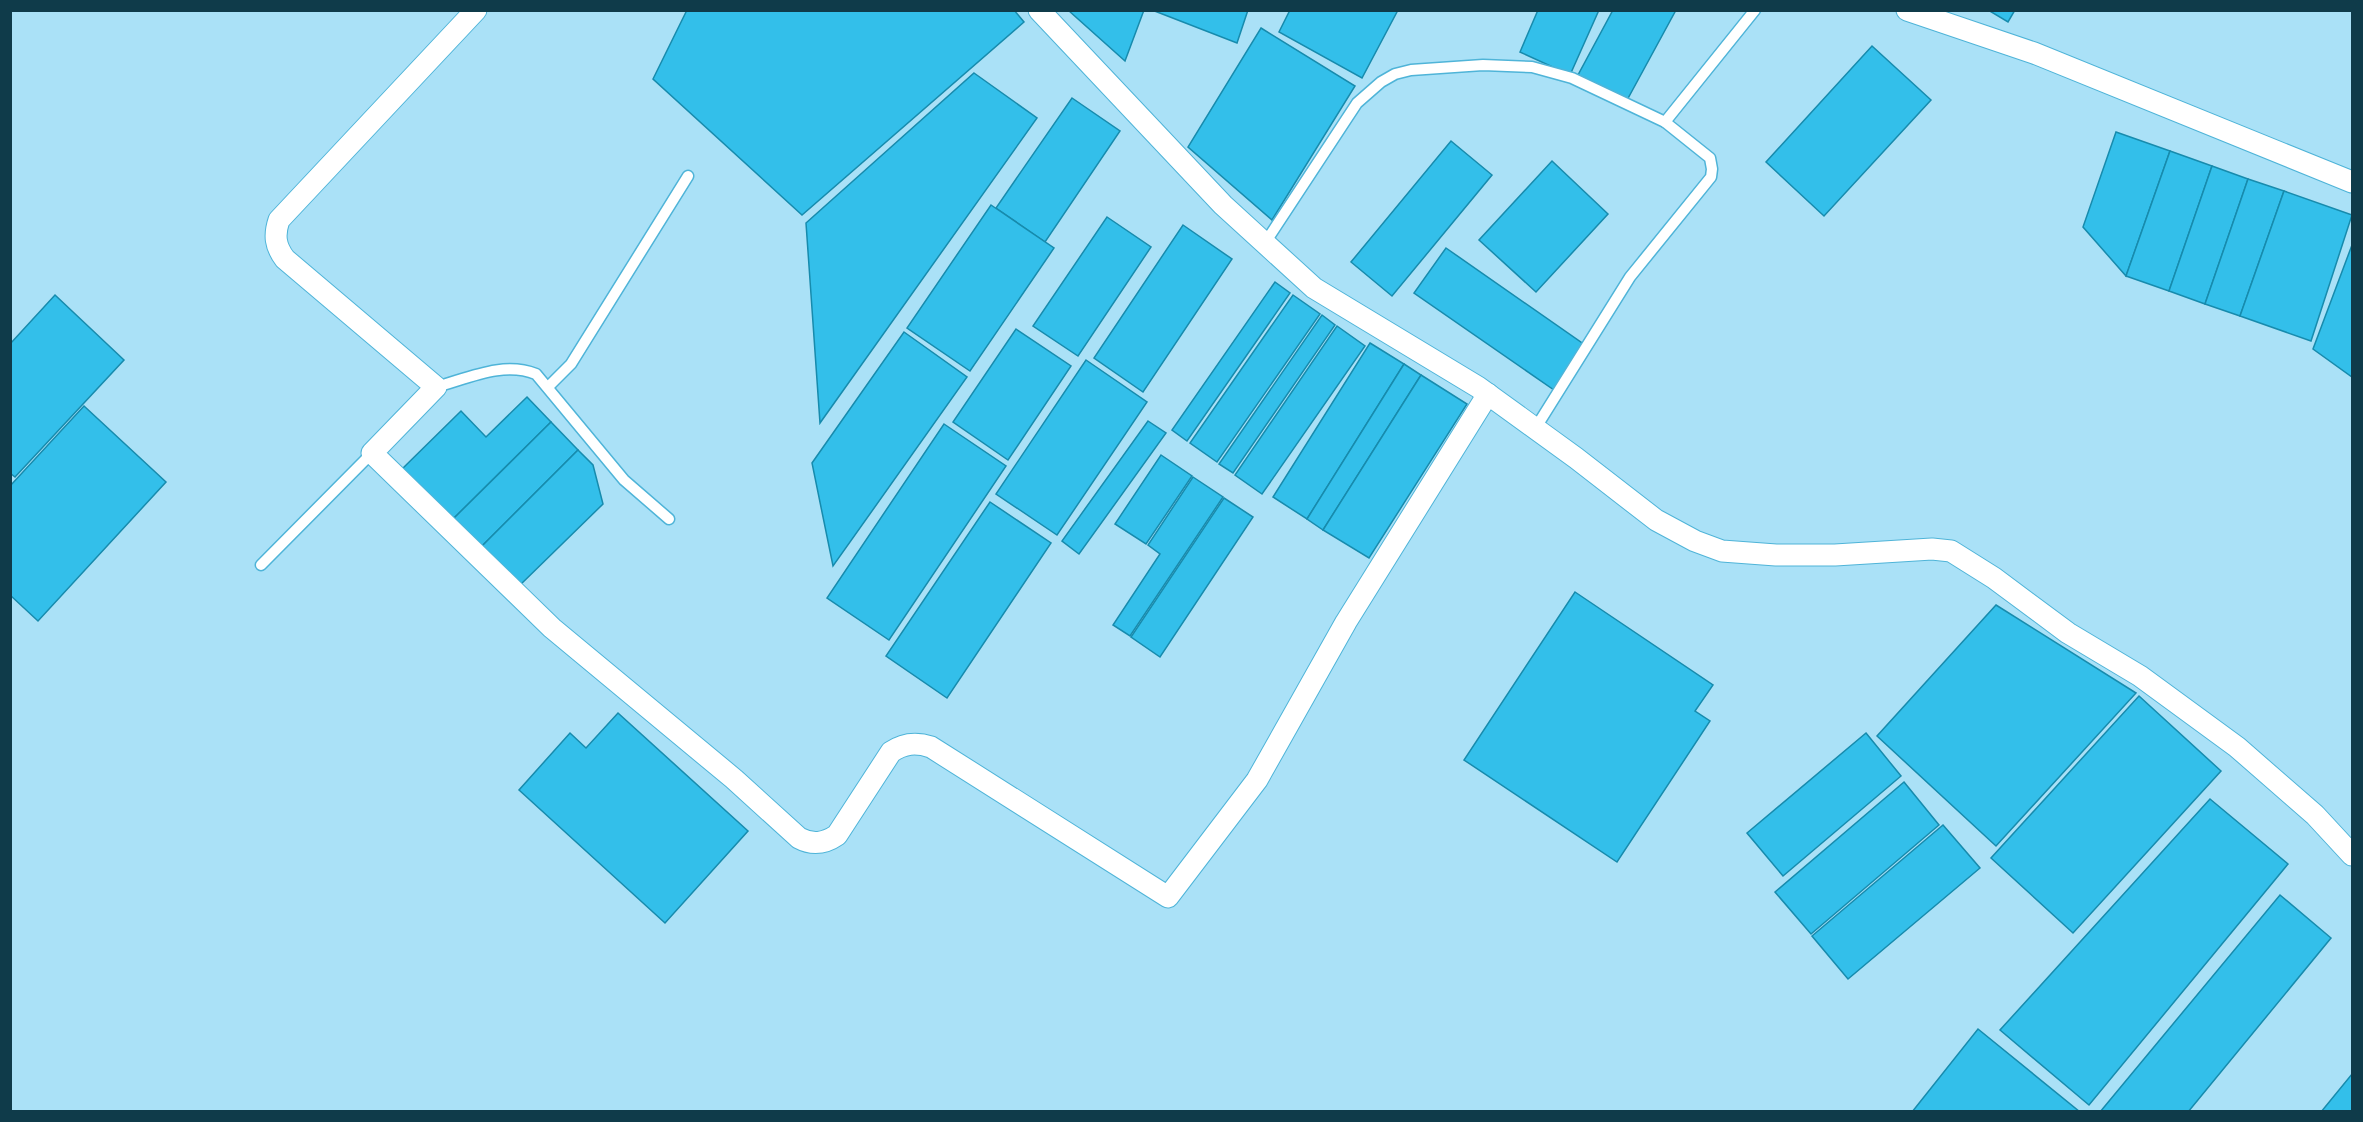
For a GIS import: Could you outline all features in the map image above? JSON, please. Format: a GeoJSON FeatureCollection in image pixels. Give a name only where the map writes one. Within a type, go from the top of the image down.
{"type":"FeatureCollection","features":[{"type":"Feature","properties":{"kind":"street"},"geometry":{"type":"LineString","coordinates":[[476,10],[279,220],[276,235],[279,252],[436,387],[372,453],[552,628],[734,779],[799,838],[815,843],[837,835],[891,752],[905,744],[923,744],[1168,897],[1257,780],[1346,622],[1488,394]]}},
{"type":"Feature","properties":{"kind":"street"},"geometry":{"type":"LineString","coordinates":[[1039,10],[1223,205],[1314,288],[1364,316],[1488,394],[1656,520],[1695,541],[1722,551],[1776,555],[1835,555],[1932,549],[1951,551],[1994,578],[2068,633],[2140,675],[2237,747],[2315,815],[2352,855]]}},
{"type":"Feature","properties":{"kind":"street"},"geometry":{"type":"LineString","coordinates":[[1907,10],[2034,53],[2352,182]]}},
{"type":"Feature","properties":{"kind":"lane"},"geometry":{"type":"LineString","coordinates":[[1665,122],[1755,10]]}},
{"type":"Feature","properties":{"kind":"lane"},"geometry":{"type":"LineString","coordinates":[[1265,243],[1357,103],[1381,82],[1395,74],[1411,70],[1483,65],[1532,67],[1572,78],[1665,122],[1710,158],[1711,177],[1630,277],[1535,429]]}},
{"type":"Feature","properties":{"kind":"lane"},"geometry":{"type":"LineString","coordinates":[[548,387],[571,364],[688,176]]}},
{"type":"Feature","properties":{"kind":"lane"},"geometry":{"type":"LineString","coordinates":[[436,387],[504,368],[526,370],[536,374],[624,480],[669,519]]}},
{"type":"Feature","properties":{"kind":"lane"},"geometry":{"type":"LineString","coordinates":[[261,565],[372,453]]}},
{"type":"Feature","properties":{"kind":"building"},"geometry":{"type":"Polygon","coordinates":[[[687,10],[1014,10],[1024,22],[802,215],[653,79],[687,10]]]}},
{"type":"Feature","properties":{"kind":"building"},"geometry":{"type":"Polygon","coordinates":[[[1068,10],[1144,10],[1125,61],[1068,10]]]}},
{"type":"Feature","properties":{"kind":"building"},"geometry":{"type":"Polygon","coordinates":[[[1152,10],[1248,10],[1237,43],[1152,10]]]}},
{"type":"Feature","properties":{"kind":"building"},"geometry":{"type":"Polygon","coordinates":[[[1290,10],[1398,10],[1362,78],[1279,32],[1290,10]]]}},
{"type":"Feature","properties":{"kind":"building"},"geometry":{"type":"Polygon","coordinates":[[[1538,10],[1599,10],[1570,75],[1520,52],[1538,10]]]}},
{"type":"Feature","properties":{"kind":"building"},"geometry":{"type":"Polygon","coordinates":[[[1613,10],[1676,10],[1626,102],[1578,75],[1613,10]]]}},
{"type":"Feature","properties":{"kind":"building"},"geometry":{"type":"Polygon","coordinates":[[[1988,10],[2015,10],[2008,22],[1988,10]]]}},
{"type":"Feature","properties":{"kind":"building"},"geometry":{"type":"Polygon","coordinates":[[[1261,28],[1355,86],[1272,220],[1188,147],[1261,28]]]}},
{"type":"Feature","properties":{"kind":"building"},"geometry":{"type":"Polygon","coordinates":[[[1872,46],[1931,100],[1824,216],[1766,162],[1872,46]]]}},
{"type":"Feature","properties":{"kind":"building"},"geometry":{"type":"Polygon","coordinates":[[[974,73],[1037,118],[820,423],[806,223],[974,73]]]}},
{"type":"Feature","properties":{"kind":"building"},"geometry":{"type":"Polygon","coordinates":[[[1072,98],[1120,131],[1045,242],[996,208],[1072,98]]]}},
{"type":"Feature","properties":{"kind":"building"},"geometry":{"type":"Polygon","coordinates":[[[2116,132],[2170,151],[2126,276],[2083,227],[2116,132]]]}},
{"type":"Feature","properties":{"kind":"building"},"geometry":{"type":"Polygon","coordinates":[[[1451,141],[1492,175],[1392,296],[1351,262],[1451,141]]]}},
{"type":"Feature","properties":{"kind":"building"},"geometry":{"type":"Polygon","coordinates":[[[2170,151],[2212,166],[2169,291],[2126,276],[2170,151]]]}},
{"type":"Feature","properties":{"kind":"building"},"geometry":{"type":"Polygon","coordinates":[[[1552,161],[1608,214],[1536,292],[1479,240],[1552,161]]]}},
{"type":"Feature","properties":{"kind":"building"},"geometry":{"type":"Polygon","coordinates":[[[2212,166],[2248,179],[2205,304],[2169,291],[2212,166]]]}},
{"type":"Feature","properties":{"kind":"building"},"geometry":{"type":"Polygon","coordinates":[[[2248,179],[2284,191],[2240,316],[2205,304],[2248,179]]]}},
{"type":"Feature","properties":{"kind":"building"},"geometry":{"type":"Polygon","coordinates":[[[2284,191],[2352,215],[2311,341],[2240,316],[2284,191]]]}},
{"type":"Feature","properties":{"kind":"building"},"geometry":{"type":"Polygon","coordinates":[[[991,205],[1054,248],[970,371],[907,328],[991,205]]]}},
{"type":"Feature","properties":{"kind":"building"},"geometry":{"type":"Polygon","coordinates":[[[1107,217],[1151,247],[1078,356],[1033,326],[1107,217]]]}},
{"type":"Feature","properties":{"kind":"building"},"geometry":{"type":"Polygon","coordinates":[[[1183,225],[1232,259],[1143,392],[1094,358],[1183,225]]]}},
{"type":"Feature","properties":{"kind":"building"},"geometry":{"type":"Polygon","coordinates":[[[2352,245],[2352,377],[2313,349],[2352,245]]]}},
{"type":"Feature","properties":{"kind":"building"},"geometry":{"type":"Polygon","coordinates":[[[1446,248],[1585,345],[1554,390],[1414,293],[1446,248]]]}},
{"type":"Feature","properties":{"kind":"building"},"geometry":{"type":"Polygon","coordinates":[[[1275,282],[1290,293],[1187,441],[1172,430],[1275,282]]]}},
{"type":"Feature","properties":{"kind":"building"},"geometry":{"type":"Polygon","coordinates":[[[55,295],[124,360],[15,477],[10,473],[10,344],[55,295]]]}},
{"type":"Feature","properties":{"kind":"building"},"geometry":{"type":"Polygon","coordinates":[[[1293,295],[1320,314],[1217,462],[1190,443],[1293,295]]]}},
{"type":"Feature","properties":{"kind":"building"},"geometry":{"type":"Polygon","coordinates":[[[1322,315],[1335,325],[1233,473],[1219,464],[1322,315]]]}},
{"type":"Feature","properties":{"kind":"building"},"geometry":{"type":"Polygon","coordinates":[[[1337,326],[1365,346],[1262,494],[1235,475],[1337,326]]]}},
{"type":"Feature","properties":{"kind":"building"},"geometry":{"type":"Polygon","coordinates":[[[1016,329],[1071,366],[1008,460],[953,422],[1016,329]]]}},
{"type":"Feature","properties":{"kind":"building"},"geometry":{"type":"Polygon","coordinates":[[[904,332],[967,377],[833,566],[812,463],[904,332]]]}},
{"type":"Feature","properties":{"kind":"building"},"geometry":{"type":"Polygon","coordinates":[[[1370,343],[1404,364],[1307,519],[1273,497],[1370,343]]]}},
{"type":"Feature","properties":{"kind":"building"},"geometry":{"type":"Polygon","coordinates":[[[1086,360],[1147,402],[1057,535],[996,494],[1086,360]]]}},
{"type":"Feature","properties":{"kind":"building"},"geometry":{"type":"Polygon","coordinates":[[[1404,364],[1421,375],[1323,530],[1307,519],[1404,364]]]}},
{"type":"Feature","properties":{"kind":"building"},"geometry":{"type":"Polygon","coordinates":[[[1421,375],[1467,404],[1369,558],[1323,530],[1421,375]]]}},
{"type":"Feature","properties":{"kind":"building"},"geometry":{"type":"Polygon","coordinates":[[[527,397],[551,422],[450,522],[400,471],[461,411],[486,437],[527,397]]]}},
{"type":"Feature","properties":{"kind":"building"},"geometry":{"type":"Polygon","coordinates":[[[84,406],[166,482],[38,621],[10,595],[10,486],[84,406]]]}},
{"type":"Feature","properties":{"kind":"building"},"geometry":{"type":"Polygon","coordinates":[[[1148,421],[1166,433],[1079,554],[1062,541],[1148,421]]]}},
{"type":"Feature","properties":{"kind":"building"},"geometry":{"type":"Polygon","coordinates":[[[551,422],[578,450],[478,550],[450,522],[551,422]]]}},
{"type":"Feature","properties":{"kind":"building"},"geometry":{"type":"Polygon","coordinates":[[[944,424],[1006,466],[889,640],[827,598],[944,424]]]}},
{"type":"Feature","properties":{"kind":"building"},"geometry":{"type":"Polygon","coordinates":[[[578,450],[593,465],[603,504],[516,589],[478,550],[578,450]]]}},
{"type":"Feature","properties":{"kind":"building"},"geometry":{"type":"Polygon","coordinates":[[[1161,455],[1192,476],[1146,544],[1115,524],[1161,455]]]}},
{"type":"Feature","properties":{"kind":"building"},"geometry":{"type":"Polygon","coordinates":[[[1193,477],[1223,497],[1130,636],[1113,625],[1160,554],[1148,545],[1193,477]]]}},
{"type":"Feature","properties":{"kind":"building"},"geometry":{"type":"Polygon","coordinates":[[[1224,498],[1253,517],[1160,657],[1131,637],[1224,498]]]}},
{"type":"Feature","properties":{"kind":"building"},"geometry":{"type":"Polygon","coordinates":[[[990,502],[1051,543],[947,698],[886,656],[990,502]]]}},
{"type":"Feature","properties":{"kind":"building"},"geometry":{"type":"Polygon","coordinates":[[[1575,592],[1713,685],[1695,711],[1710,721],[1617,862],[1464,760],[1575,592]]]}},
{"type":"Feature","properties":{"kind":"building"},"geometry":{"type":"Polygon","coordinates":[[[1996,605],[2136,693],[1996,846],[1877,736],[1996,605]]]}},
{"type":"Feature","properties":{"kind":"building"},"geometry":{"type":"Polygon","coordinates":[[[2139,696],[2221,771],[2073,933],[1991,858],[2139,696]]]}},
{"type":"Feature","properties":{"kind":"building"},"geometry":{"type":"Polygon","coordinates":[[[618,713],[748,831],[665,923],[519,790],[570,733],[586,748],[618,713]]]}},
{"type":"Feature","properties":{"kind":"building"},"geometry":{"type":"Polygon","coordinates":[[[1866,733],[1901,776],[1783,876],[1747,833],[1866,733]]]}},
{"type":"Feature","properties":{"kind":"building"},"geometry":{"type":"Polygon","coordinates":[[[1904,782],[1939,825],[1811,934],[1775,892],[1904,782]]]}},
{"type":"Feature","properties":{"kind":"building"},"geometry":{"type":"Polygon","coordinates":[[[2210,799],[2288,864],[2089,1105],[2000,1030],[2210,799]]]}},
{"type":"Feature","properties":{"kind":"building"},"geometry":{"type":"Polygon","coordinates":[[[1943,825],[1980,868],[1848,979],[1812,936],[1943,825]]]}},
{"type":"Feature","properties":{"kind":"building"},"geometry":{"type":"Polygon","coordinates":[[[2280,895],[2331,938],[2188,1112],[2100,1112],[2280,895]]]}},
{"type":"Feature","properties":{"kind":"building"},"geometry":{"type":"Polygon","coordinates":[[[1978,1029],[2080,1112],[1912,1112],[1978,1029]]]}},
{"type":"Feature","properties":{"kind":"building"},"geometry":{"type":"Polygon","coordinates":[[[2352,1074],[2352,1112],[2321,1112],[2352,1074]]]}}]}
